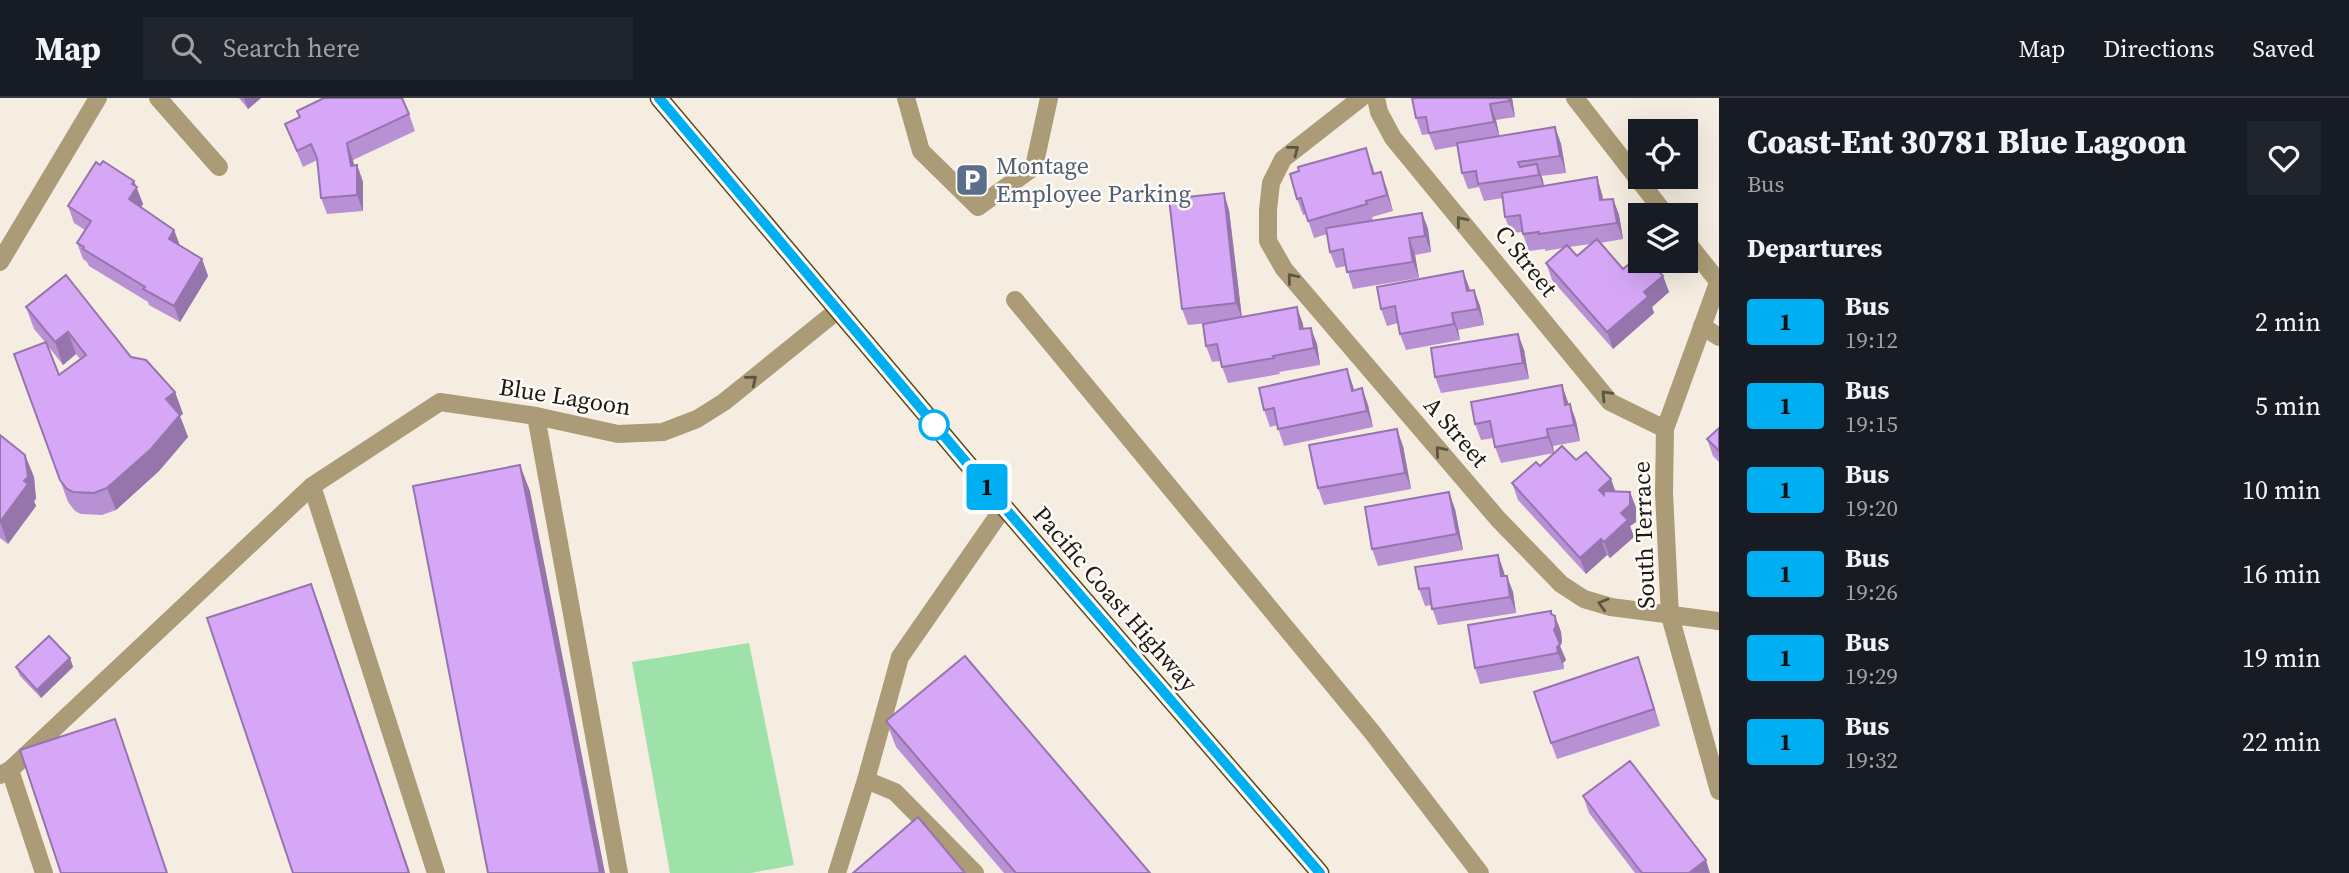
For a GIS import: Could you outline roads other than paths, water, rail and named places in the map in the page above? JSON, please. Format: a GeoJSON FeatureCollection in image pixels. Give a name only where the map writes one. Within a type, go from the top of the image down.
{"type":"FeatureCollection","features":[{"type":"Feature","properties":{"kind":"highway","name":"Pacific Coast Highway"},"geometry":{"type":"LineString","coordinates":[[659,98],[1004,507],[1320,873]]}},
{"type":"Feature","properties":{"kind":"street"},"geometry":{"type":"LineString","coordinates":[[0,262],[98,98]]}},
{"type":"Feature","properties":{"kind":"street"},"geometry":{"type":"LineString","coordinates":[[158,98],[219,167]]}},
{"type":"Feature","properties":{"kind":"street"},"geometry":{"type":"LineString","coordinates":[[906,98],[921,151],[978,208],[1034,166],[1049,98]]}},
{"type":"Feature","properties":{"kind":"street","name":"A Street"},"geometry":{"type":"LineString","coordinates":[[1361,98],[1283,159],[1271,183],[1268,241],[1284,269],[1498,519],[1560,584],[1584,599],[1611,607],[1719,621]]}},
{"type":"Feature","properties":{"kind":"street","name":"C Street"},"geometry":{"type":"LineString","coordinates":[[1376,98],[1393,138],[1610,402],[1665,429]]}},
{"type":"Feature","properties":{"kind":"street"},"geometry":{"type":"LineString","coordinates":[[1575,98],[1657,203]]}},
{"type":"Feature","properties":{"kind":"street"},"geometry":{"type":"LineString","coordinates":[[1698,256],[1718,281]]}},
{"type":"Feature","properties":{"kind":"street","name":"South Terrace"},"geometry":{"type":"LineString","coordinates":[[1718,281],[1665,429],[1664,493],[1671,616],[1719,791]]}},
{"type":"Feature","properties":{"kind":"street"},"geometry":{"type":"LineString","coordinates":[[1015,300],[1372,732],[1480,873]]}},
{"type":"Feature","properties":{"kind":"street","name":"Blue Lagoon"},"geometry":{"type":"LineString","coordinates":[[5,772],[312,486],[440,402],[536,416],[618,434],[663,432],[697,419],[724,402],[838,310]]}},
{"type":"Feature","properties":{"kind":"street"},"geometry":{"type":"LineString","coordinates":[[1702,326],[1719,337]]}},
{"type":"Feature","properties":{"kind":"street"},"geometry":{"type":"LineString","coordinates":[[536,416],[619,873]]}},
{"type":"Feature","properties":{"kind":"street"},"geometry":{"type":"LineString","coordinates":[[312,486],[436,873]]}},
{"type":"Feature","properties":{"kind":"street"},"geometry":{"type":"LineString","coordinates":[[837,873],[900,657],[1004,507]]}},
{"type":"Feature","properties":{"kind":"street"},"geometry":{"type":"LineString","coordinates":[[5,772],[44,873]]}},
{"type":"Feature","properties":{"kind":"street"},"geometry":{"type":"LineString","coordinates":[[866,780],[895,792],[975,873]]}},
{"type":"Feature","properties":{"kind":"place","name":"Montage Employee Parking"},"geometry":{"type":"Point","coordinates":[972,180]}}]}
